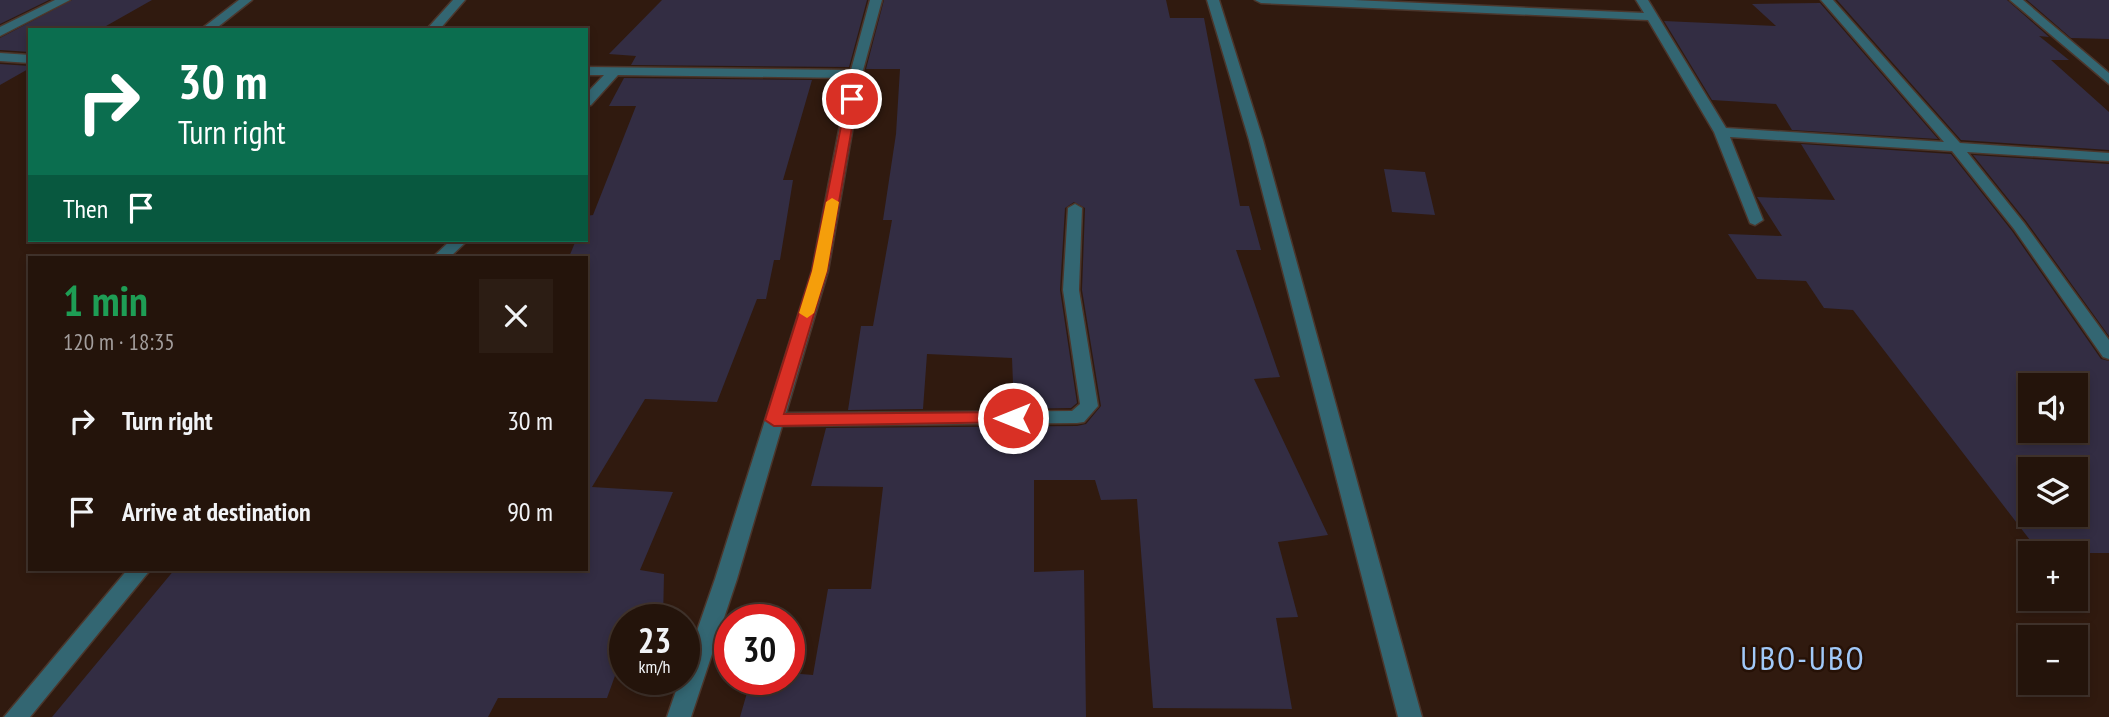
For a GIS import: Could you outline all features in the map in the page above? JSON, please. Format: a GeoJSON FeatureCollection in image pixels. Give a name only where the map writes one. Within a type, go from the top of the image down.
{"type":"FeatureCollection","features":[{"type":"Feature","properties":{"kind":"street"},"geometry":{"type":"LineString","coordinates":[[0,32],[64,0]]}},
{"type":"Feature","properties":{"kind":"street"},"geometry":{"type":"LineString","coordinates":[[209,28],[246,0]]}},
{"type":"Feature","properties":{"kind":"street"},"geometry":{"type":"LineString","coordinates":[[434,28],[459,0]]}},
{"type":"Feature","properties":{"kind":"street"},"geometry":{"type":"LineString","coordinates":[[679,717],[726,579],[820,271],[856,74],[876,0]]}},
{"type":"Feature","properties":{"kind":"street"},"geometry":{"type":"LineString","coordinates":[[1213,0],[1256,140],[1410,717]]}},
{"type":"Feature","properties":{"kind":"street"},"geometry":{"type":"LineString","coordinates":[[1261,0],[1527,5],[1653,17]]}},
{"type":"Feature","properties":{"kind":"street"},"geometry":{"type":"LineString","coordinates":[[1642,0],[1721,132],[1755,220]]}},
{"type":"Feature","properties":{"kind":"street"},"geometry":{"type":"LineString","coordinates":[[1827,0],[1956,147],[2019,226],[2109,353]]}},
{"type":"Feature","properties":{"kind":"street"},"geometry":{"type":"LineString","coordinates":[[2016,0],[2109,80]]}},
{"type":"Feature","properties":{"kind":"street"},"geometry":{"type":"LineString","coordinates":[[0,58],[28,59]]}},
{"type":"Feature","properties":{"kind":"street"},"geometry":{"type":"LineString","coordinates":[[588,71],[856,74]]}},
{"type":"Feature","properties":{"kind":"street"},"geometry":{"type":"LineString","coordinates":[[588,100],[615,71]]}},
{"type":"Feature","properties":{"kind":"street"},"geometry":{"type":"LineString","coordinates":[[1721,132],[2109,157]]}},
{"type":"Feature","properties":{"kind":"street"},"geometry":{"type":"LineString","coordinates":[[774,420],[1077,417],[1089,406],[1070,290],[1075,208]]}},
{"type":"Feature","properties":{"kind":"street"},"geometry":{"type":"LineString","coordinates":[[442,256],[458,242]]}},
{"type":"Feature","properties":{"kind":"street"},"geometry":{"type":"LineString","coordinates":[[16,717],[138,571]]}},
{"type":"Feature","properties":{"kind":"building"},"geometry":{"type":"Polygon","coordinates":[[[0,0],[49,0],[0,24],[0,0]]]}},
{"type":"Feature","properties":{"kind":"building"},"geometry":{"type":"Polygon","coordinates":[[[72,0],[152,0],[103,28],[28,28],[28,52],[0,50],[0,38],[72,0]]]}},
{"type":"Feature","properties":{"kind":"building"},"geometry":{"type":"Polygon","coordinates":[[[662,0],[867,0],[849,67],[631,65],[636,56],[609,54],[662,0]]]}},
{"type":"Feature","properties":{"kind":"building"},"geometry":{"type":"Polygon","coordinates":[[[884,0],[1166,0],[1170,18],[1204,18],[1240,206],[1249,206],[1261,250],[1236,250],[1280,377],[1254,379],[1328,535],[1278,542],[1298,617],[1276,618],[1292,709],[1153,708],[1137,499],[1101,500],[1095,480],[1034,480],[1034,572],[1084,570],[1086,717],[740,717],[746,695],[805,695],[805,674],[813,675],[828,589],[871,589],[883,487],[811,486],[826,428],[1077,426],[1086,424],[1101,406],[1082,290],[1085,208],[1074,202],[1065,208],[1060,290],[1077,403],[1071,408],[1014,409],[1012,358],[927,354],[923,409],[848,410],[861,326],[873,326],[892,220],[883,220],[896,134],[900,69],[866,69],[884,0]]]}},
{"type":"Feature","properties":{"kind":"building"},"geometry":{"type":"Polygon","coordinates":[[[1837,0],[2007,0],[2049,37],[2039,36],[2069,60],[2051,60],[2109,112],[2109,150],[1961,140],[1837,0]]]}},
{"type":"Feature","properties":{"kind":"building"},"geometry":{"type":"Polygon","coordinates":[[[2027,0],[2109,0],[2109,39],[2071,38],[2027,0]]]}},
{"type":"Feature","properties":{"kind":"building"},"geometry":{"type":"Polygon","coordinates":[[[1820,3],[1938,139],[1792,130],[1776,104],[1712,100],[1664,21],[1776,26],[1752,4],[1820,3]]]}},
{"type":"Feature","properties":{"kind":"building"},"geometry":{"type":"Polygon","coordinates":[[[0,64],[28,66],[28,69],[0,85],[0,64]]]}},
{"type":"Feature","properties":{"kind":"building"},"geometry":{"type":"Polygon","coordinates":[[[624,78],[812,80],[783,180],[793,180],[780,260],[774,260],[766,299],[757,299],[717,402],[645,399],[592,487],[673,492],[640,570],[664,574],[663,604],[609,604],[607,698],[498,698],[488,717],[52,717],[173,571],[588,571],[588,256],[569,256],[575,242],[588,242],[588,216],[593,215],[636,106],[609,106],[624,78]]]}},
{"type":"Feature","properties":{"kind":"building"},"geometry":{"type":"Polygon","coordinates":[[[1801,144],[1951,154],[2012,231],[2101,359],[2109,361],[2109,553],[2088,553],[2088,541],[2031,541],[2020,527],[2088,527],[2088,457],[2018,457],[2018,524],[1853,310],[1824,308],[1806,281],[1757,279],[1728,234],[1782,236],[1757,197],[1835,200],[1801,144]]]}},
{"type":"Feature","properties":{"kind":"building"},"geometry":{"type":"Polygon","coordinates":[[[1973,155],[2109,164],[2109,336],[2026,221],[1973,155]]]}},
{"type":"Feature","properties":{"kind":"building"},"geometry":{"type":"Polygon","coordinates":[[[1384,169],[1425,172],[1435,215],[1392,212],[1384,169]]]}},
{"type":"Feature","properties":{"kind":"slow traffic"},"geometry":{"type":"LineString","coordinates":[[807,313],[820,271],[832,202]]}},
{"type":"Feature","properties":{"kind":"district","name":"UBO-UBO"},"geometry":{"type":"Point","coordinates":[1803,657]}},
{"type":"Feature","properties":{"kind":"route"},"geometry":{"type":"LineString","coordinates":[[852,99],[820,271],[774,420],[1013,418]]}}]}
